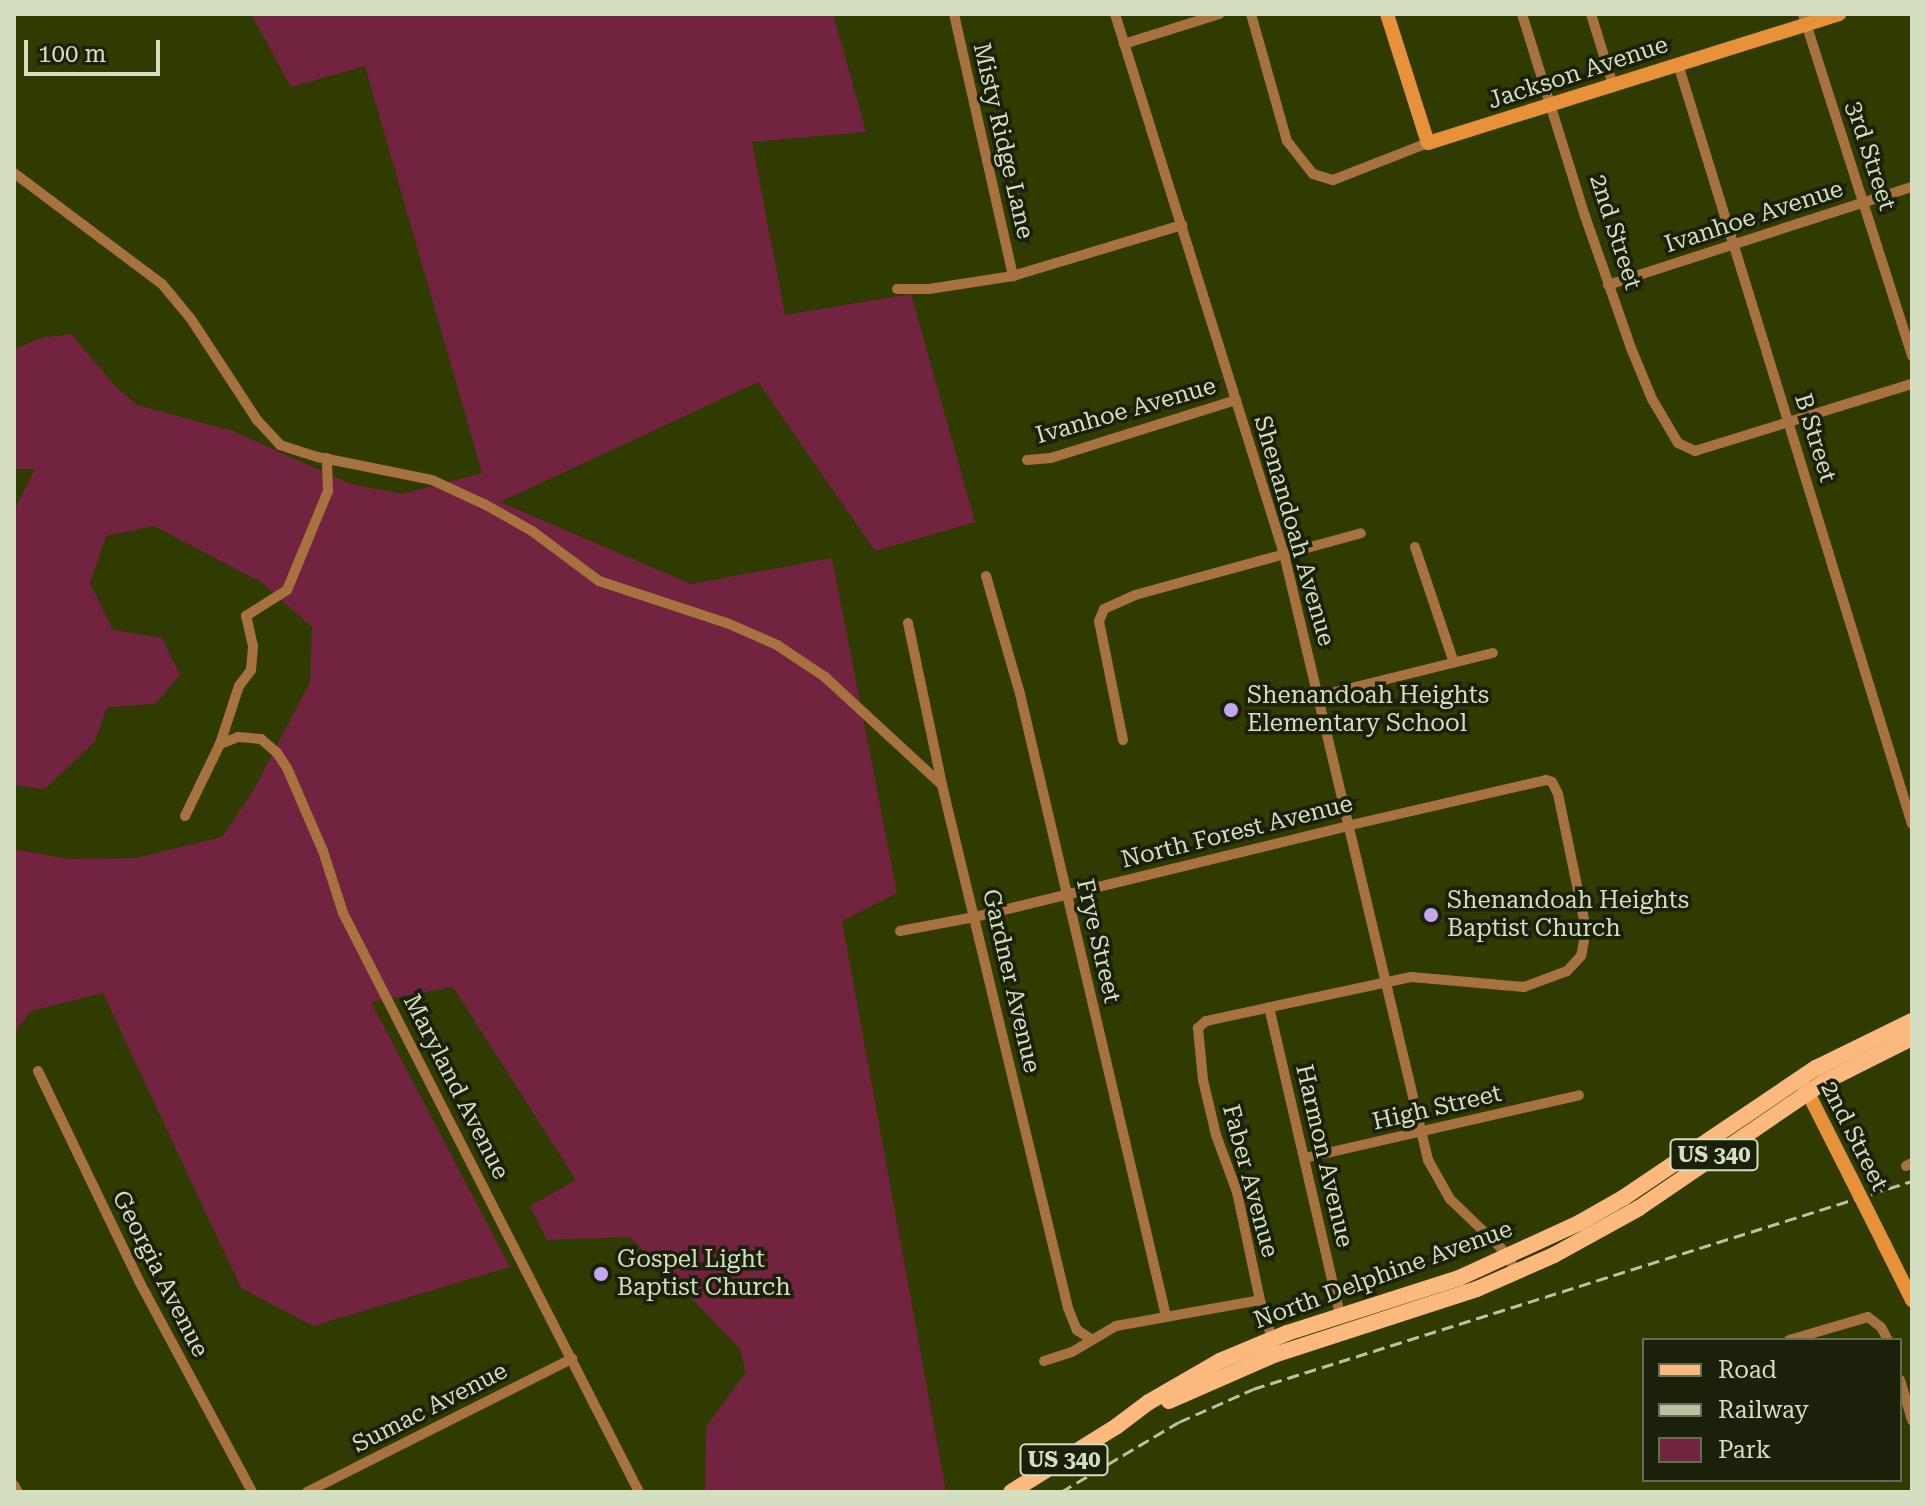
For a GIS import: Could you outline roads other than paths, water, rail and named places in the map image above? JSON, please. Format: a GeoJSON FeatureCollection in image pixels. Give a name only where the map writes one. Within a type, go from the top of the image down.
{"type":"FeatureCollection","features":[{"type":"Feature","properties":{"kind":"main road","name":"North Delphine Avenue"},"geometry":{"type":"LineString","coordinates":[[1011,1492],[1189,1378],[1274,1347],[1431,1305],[1512,1265],[1912,1021]]}},
{"type":"Feature","properties":{"kind":"main road","name":"North Delphine Avenue"},"geometry":{"type":"LineString","coordinates":[[1804,1085],[1912,1038]]}},
{"type":"Feature","properties":{"kind":"main road","name":"North Delphine Avenue"},"geometry":{"type":"LineString","coordinates":[[1274,1347],[1340,1315],[1512,1265]]}},
{"type":"Feature","properties":{"kind":"street","name":"Misty Ridge Lane"},"geometry":{"type":"LineString","coordinates":[[954,14],[1013,276]]}},
{"type":"Feature","properties":{"kind":"street","name":"Shenandoah Avenue"},"geometry":{"type":"LineString","coordinates":[[1115,14],[1284,554],[1351,825],[1428,1160],[1441,1187],[1512,1265]]}},
{"type":"Feature","properties":{"kind":"street"},"geometry":{"type":"LineString","coordinates":[[1124,44],[1219,14]]}},
{"type":"Feature","properties":{"kind":"street","name":"Jackson Avenue"},"geometry":{"type":"LineString","coordinates":[[1251,14],[1287,141],[1313,174],[1333,180],[1428,143],[1678,64],[1805,19],[1839,14]]}},
{"type":"Feature","properties":{"kind":"street"},"geometry":{"type":"LineString","coordinates":[[1387,14],[1428,143]]}},
{"type":"Feature","properties":{"kind":"street","name":"2nd Street"},"geometry":{"type":"LineString","coordinates":[[1522,14],[1608,285],[1652,399],[1675,438],[1691,451],[1789,422]]}},
{"type":"Feature","properties":{"kind":"street"},"geometry":{"type":"LineString","coordinates":[[1591,14],[1613,85]]}},
{"type":"Feature","properties":{"kind":"street","name":"3rd Street"},"geometry":{"type":"LineString","coordinates":[[1805,19],[1912,356]]}},
{"type":"Feature","properties":{"kind":"street","name":"B Street"},"geometry":{"type":"LineString","coordinates":[[1678,64],[1912,824]]}},
{"type":"Feature","properties":{"kind":"street"},"geometry":{"type":"LineString","coordinates":[[14,173],[162,284],[191,319],[257,420],[280,445],[432,480],[532,531],[599,581],[760,636],[804,662],[859,706],[942,785]]}},
{"type":"Feature","properties":{"kind":"street","name":"Ivanhoe Avenue"},"geometry":{"type":"LineString","coordinates":[[1608,285],[1912,187]]}},
{"type":"Feature","properties":{"kind":"street"},"geometry":{"type":"LineString","coordinates":[[897,289],[929,289],[1013,276],[1182,225]]}},
{"type":"Feature","properties":{"kind":"street"},"geometry":{"type":"LineString","coordinates":[[1789,422],[1912,384]]}},
{"type":"Feature","properties":{"kind":"street","name":"Ivanhoe Avenue"},"geometry":{"type":"LineString","coordinates":[[1027,460],[1051,458],[1236,400]]}},
{"type":"Feature","properties":{"kind":"street"},"geometry":{"type":"LineString","coordinates":[[185,816],[220,744],[239,686],[251,670],[253,646],[246,616],[287,590],[328,491],[327,458]]}},
{"type":"Feature","properties":{"kind":"street"},"geometry":{"type":"LineString","coordinates":[[1123,740],[1099,621],[1104,609],[1135,595],[1361,533]]}},
{"type":"Feature","properties":{"kind":"street"},"geometry":{"type":"LineString","coordinates":[[1415,547],[1454,663]]}},
{"type":"Feature","properties":{"kind":"street","name":"Frye Street"},"geometry":{"type":"LineString","coordinates":[[986,576],[1020,694],[1166,1316]]}},
{"type":"Feature","properties":{"kind":"street","name":"Gardner Avenue"},"geometry":{"type":"LineString","coordinates":[[908,623],[942,785],[1068,1308],[1077,1330],[1091,1339]]}},
{"type":"Feature","properties":{"kind":"street"},"geometry":{"type":"LineString","coordinates":[[1319,696],[1493,653]]}},
{"type":"Feature","properties":{"kind":"street","name":"Maryland Avenue"},"geometry":{"type":"LineString","coordinates":[[220,744],[238,737],[261,739],[277,753],[287,768],[323,851],[343,913],[639,1492]]}},
{"type":"Feature","properties":{"kind":"street","name":"North Forest Avenue"},"geometry":{"type":"LineString","coordinates":[[900,931],[975,917],[1351,825],[1549,781],[1558,794],[1587,938],[1574,964],[1555,978],[1510,987],[1429,976],[1386,981]]}},
{"type":"Feature","properties":{"kind":"street"},"geometry":{"type":"LineString","coordinates":[[1269,1007],[1386,981]]}},
{"type":"Feature","properties":{"kind":"street","name":"Faber Avenue"},"geometry":{"type":"LineString","coordinates":[[1269,1007],[1206,1021],[1196,1033],[1216,1135],[1237,1192],[1260,1300],[1274,1347]]}},
{"type":"Feature","properties":{"kind":"street","name":"Harmon Avenue"},"geometry":{"type":"LineString","coordinates":[[1269,1007],[1340,1315]]}},
{"type":"Feature","properties":{"kind":"street","name":"Georgia Avenue"},"geometry":{"type":"LineString","coordinates":[[38,1071],[139,1281],[252,1492]]}},
{"type":"Feature","properties":{"kind":"street","name":"2nd Street"},"geometry":{"type":"LineString","coordinates":[[1804,1085],[1912,1300]]}},
{"type":"Feature","properties":{"kind":"street","name":"High Street"},"geometry":{"type":"LineString","coordinates":[[1305,1158],[1579,1095]]}},
{"type":"Feature","properties":{"kind":"street"},"geometry":{"type":"LineString","coordinates":[[1044,1361],[1072,1352],[1116,1326],[1260,1300]]}},
{"type":"Feature","properties":{"kind":"street"},"geometry":{"type":"LineString","coordinates":[[1796,1338],[1868,1317],[1881,1327],[1887,1338]]}},
{"type":"Feature","properties":{"kind":"street","name":"Sumac Avenue"},"geometry":{"type":"LineString","coordinates":[[307,1492],[572,1359]]}},
{"type":"Feature","properties":{"kind":"street"},"geometry":{"type":"LineString","coordinates":[[1902,1387],[1912,1420]]}},
{"type":"Feature","properties":{"kind":"street"},"geometry":{"type":"LineString","coordinates":[[14,1485],[18,1492]]}},
{"type":"Feature","properties":{"kind":"railway"},"geometry":{"type":"LineString","coordinates":[[1061,1492],[1179,1422],[1253,1389],[1912,1181]]}},
{"type":"Feature","properties":{"kind":"place","name":"Shenandoah Heights Elementary School"},"geometry":{"type":"Point","coordinates":[1231,710]}},
{"type":"Feature","properties":{"kind":"place","name":"Shenandoah Heights Baptist Church"},"geometry":{"type":"Point","coordinates":[1431,915]}},
{"type":"Feature","properties":{"kind":"place","name":"Gospel Light Baptist Church"},"geometry":{"type":"Point","coordinates":[601,1274]}}]}
